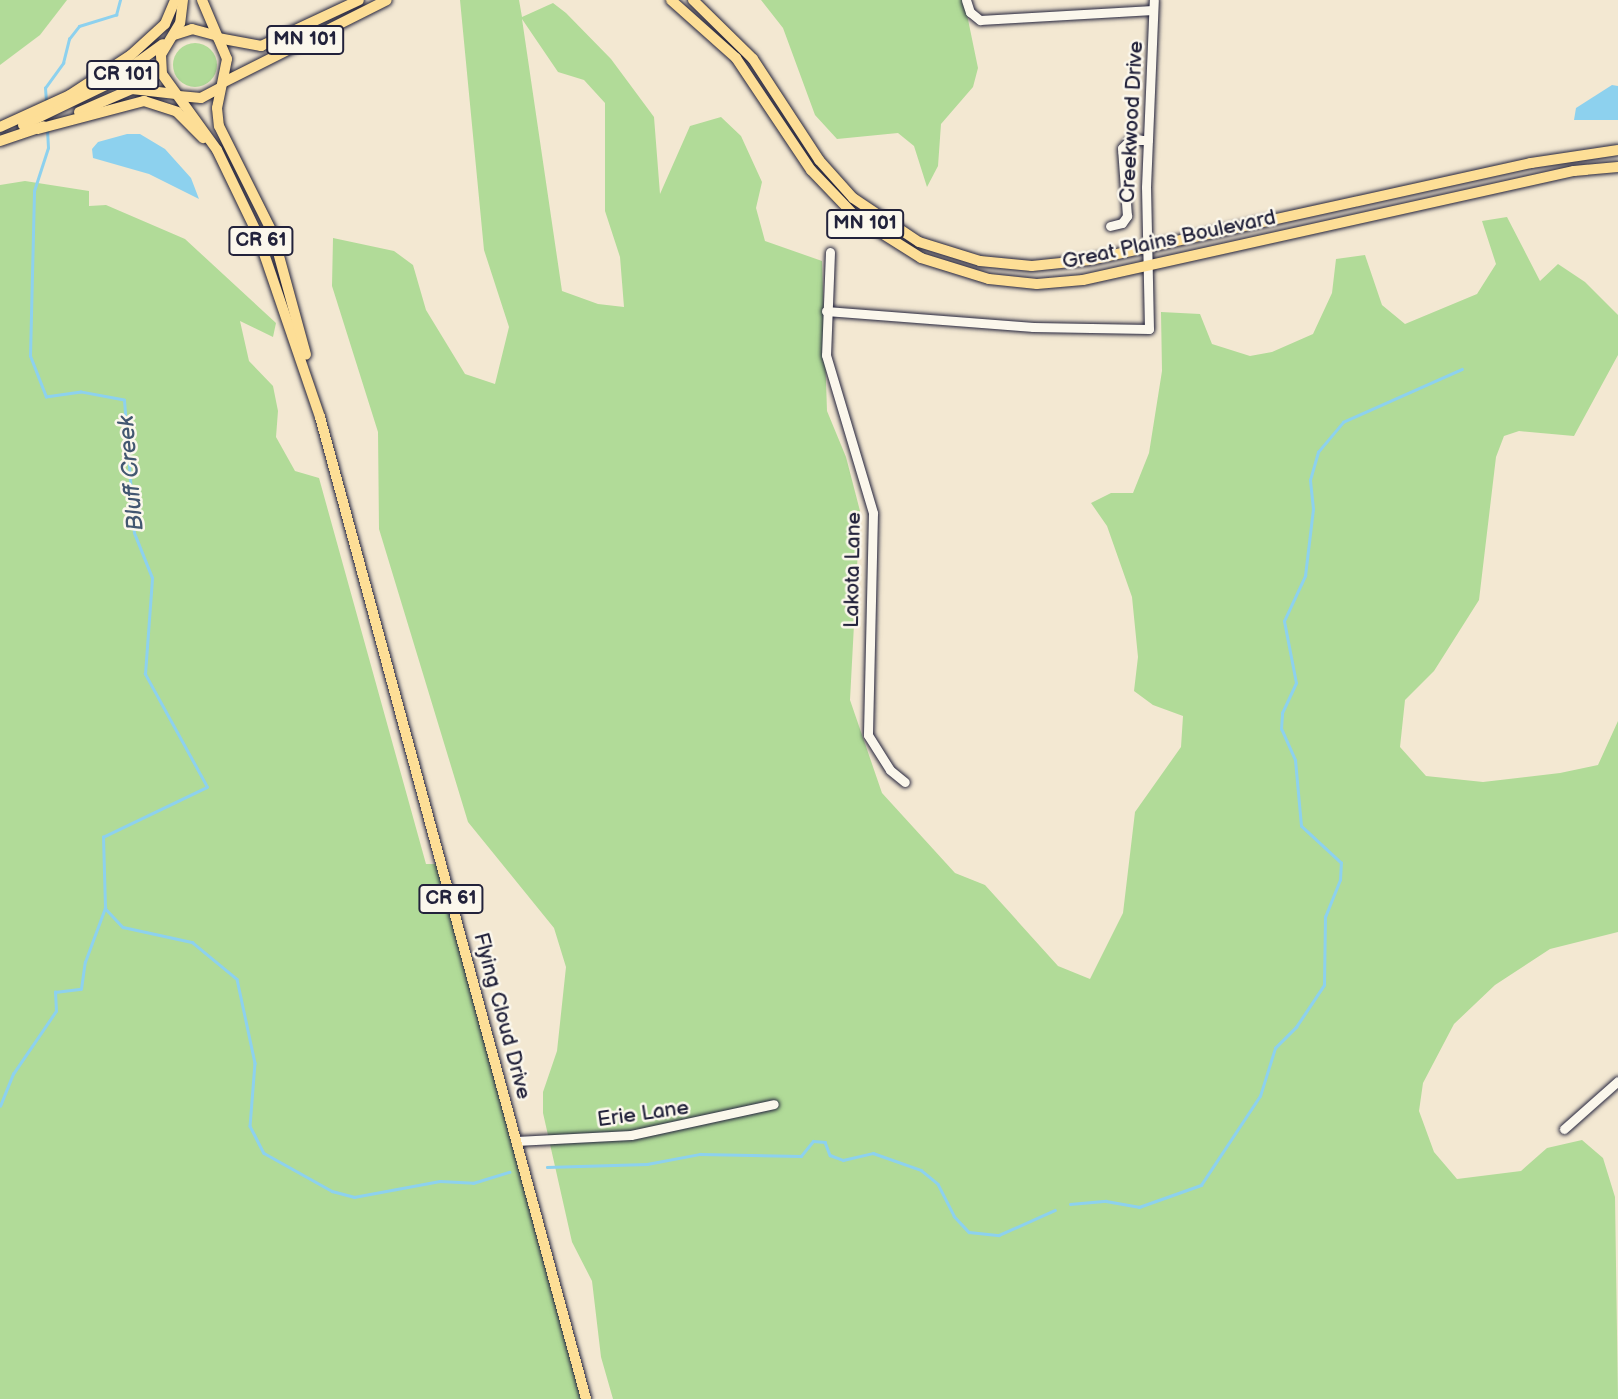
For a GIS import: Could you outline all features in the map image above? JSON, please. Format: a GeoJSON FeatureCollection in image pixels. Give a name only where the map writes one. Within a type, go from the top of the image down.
{"type":"FeatureCollection","features":[{"type":"Feature","properties":{"kind":"main road"},"geometry":{"type":"LineString","coordinates":[[0,141],[38,129],[74,107],[157,33],[175,0]]}},
{"type":"Feature","properties":{"kind":"main road","name":"Flying Cloud Drive"},"geometry":{"type":"LineString","coordinates":[[183,0],[182,18],[170,38],[161,69],[217,150],[240,198],[272,269],[315,399]]}},
{"type":"Feature","properties":{"kind":"main road","name":"Flying Cloud Drive"},"geometry":{"type":"LineString","coordinates":[[202,0],[228,59],[222,85],[219,126],[282,260],[315,399],[586,1399]]}},
{"type":"Feature","properties":{"kind":"main road","name":"MN 101"},"geometry":{"type":"LineString","coordinates":[[217,37],[261,46],[359,0]]}},
{"type":"Feature","properties":{"kind":"main road","name":"MN 101"},"geometry":{"type":"LineString","coordinates":[[222,85],[387,0]]}},
{"type":"Feature","properties":{"kind":"main road","name":"Great Plains Boulevard"},"geometry":{"type":"LineString","coordinates":[[671,0],[736,58],[830,192],[901,248],[954,270],[1029,284],[1083,280],[1573,171],[1618,167]]}},
{"type":"Feature","properties":{"kind":"main road","name":"Great Plains Boulevard"},"geometry":{"type":"LineString","coordinates":[[693,0],[753,59],[836,181],[869,211],[919,242],[967,258],[1032,266],[1146,247],[1531,163],[1618,150]]}},
{"type":"Feature","properties":{"kind":"main road","name":"CR 101"},"geometry":{"type":"LineString","coordinates":[[74,107],[130,71],[170,38],[192,29],[217,37]]}},
{"type":"Feature","properties":{"kind":"main road","name":"CR 101"},"geometry":{"type":"LineString","coordinates":[[74,107],[132,89],[201,98],[222,85]]}},
{"type":"Feature","properties":{"kind":"main road"},"geometry":{"type":"LineString","coordinates":[[0,129],[74,107],[135,101],[168,107],[205,141],[240,198]]}},
{"type":"Feature","properties":{"kind":"street"},"geometry":{"type":"LineString","coordinates":[[967,0],[970,12],[980,20],[1153,5]]}},
{"type":"Feature","properties":{"kind":"street","name":"Creekwood Drive"},"geometry":{"type":"LineString","coordinates":[[826,311],[1033,327],[1149,329],[1146,247],[1153,5]]}},
{"type":"Feature","properties":{"kind":"street"},"geometry":{"type":"LineString","coordinates":[[1110,226],[1121,224],[1127,215],[1122,148],[1130,140],[1148,140]]}},
{"type":"Feature","properties":{"kind":"street","name":"Lakota Lane"},"geometry":{"type":"LineString","coordinates":[[830,253],[826,311],[829,372],[873,513],[869,735],[890,770],[905,782]]}},
{"type":"Feature","properties":{"kind":"street"},"geometry":{"type":"LineString","coordinates":[[1564,1129],[1618,1081]]}},
{"type":"Feature","properties":{"kind":"street","name":"Erie Lane"},"geometry":{"type":"LineString","coordinates":[[516,1141],[571,1141],[667,1130],[774,1104]]}},
{"type":"Feature","properties":{"kind":"green space"},"geometry":{"type":"Polygon","coordinates":[[[0,0],[67,0],[40,35],[0,65],[0,0]]]}},
{"type":"Feature","properties":{"kind":"green space"},"geometry":{"type":"Polygon","coordinates":[[[460,0],[519,0],[522,17],[553,3],[566,13],[611,59],[654,117],[660,194],[690,126],[721,117],[741,136],[762,182],[756,208],[765,241],[822,261],[827,411],[846,457],[860,511],[850,700],[882,793],[955,873],[985,885],[1058,966],[1090,979],[1123,913],[1135,812],[1181,747],[1183,716],[1153,705],[1134,691],[1138,657],[1132,597],[1107,526],[1091,503],[1111,493],[1133,493],[1149,453],[1162,371],[1161,312],[1200,314],[1212,344],[1250,356],[1272,352],[1313,334],[1332,293],[1336,259],[1365,255],[1382,305],[1405,324],[1477,294],[1496,264],[1482,221],[1507,217],[1540,281],[1558,264],[1585,282],[1618,315],[1618,355],[1574,436],[1519,431],[1504,436],[1496,457],[1479,600],[1434,671],[1405,700],[1400,747],[1426,776],[1483,782],[1560,773],[1598,765],[1618,721],[1618,932],[1550,949],[1495,985],[1454,1024],[1423,1083],[1419,1111],[1434,1152],[1457,1179],[1521,1171],[1547,1148],[1582,1140],[1603,1158],[1615,1197],[1618,1399],[613,1399],[601,1357],[592,1281],[572,1242],[543,1113],[543,1092],[557,1051],[566,967],[554,928],[468,822],[379,529],[378,432],[332,286],[333,238],[394,251],[413,265],[426,310],[465,374],[495,384],[509,327],[484,250],[460,0]],[[522,19],[562,291],[598,304],[624,307],[620,257],[605,211],[605,103],[584,80],[558,72],[522,19]]]}},
{"type":"Feature","properties":{"kind":"green space"},"geometry":{"type":"Polygon","coordinates":[[[761,0],[964,0],[978,68],[973,87],[941,124],[938,166],[927,187],[914,146],[898,133],[837,139],[815,115],[783,28],[761,0]]]}},
{"type":"Feature","properties":{"kind":"green space"},"geometry":{"type":"Polygon","coordinates":[[[195,43],[210,50],[217,65],[210,80],[195,87],[180,80],[173,65],[180,50],[195,43]]]}},
{"type":"Feature","properties":{"kind":"green space"},"geometry":{"type":"Polygon","coordinates":[[[25,181],[89,191],[89,206],[106,205],[185,239],[276,323],[273,337],[240,321],[249,361],[273,386],[278,411],[276,437],[295,471],[319,478],[426,864],[441,864],[587,1399],[0,1399],[0,185],[25,181]]]}},
{"type":"Feature","properties":{"kind":"water"},"geometry":{"type":"Polygon","coordinates":[[[1612,85],[1618,86],[1618,120],[1574,120],[1576,108],[1612,85]]]}},
{"type":"Feature","properties":{"kind":"water"},"geometry":{"type":"Polygon","coordinates":[[[127,134],[140,134],[165,149],[191,178],[199,199],[149,174],[93,158],[92,149],[98,142],[127,134]]]}},
{"type":"Feature","properties":{"kind":"waterway","name":"Bluff Creek"},"geometry":{"type":"LineString","coordinates":[[46,102],[45,88],[63,63],[69,39],[79,26],[116,15],[120,0]]}},
{"type":"Feature","properties":{"kind":"waterway","name":"Bluff Creek"},"geometry":{"type":"LineString","coordinates":[[0,1106],[13,1074],[56,1011],[55,992],[81,989],[85,962],[105,908],[103,837],[207,787],[145,674],[152,578],[134,533],[124,400],[81,392],[46,397],[30,356],[34,191],[48,148],[47,130]]}},
{"type":"Feature","properties":{"kind":"waterway"},"geometry":{"type":"LineString","coordinates":[[1070,1204],[1106,1201],[1139,1207],[1201,1185],[1260,1096],[1275,1048],[1296,1027],[1324,985],[1325,917],[1340,880],[1341,863],[1301,826],[1295,760],[1281,729],[1282,713],[1296,683],[1284,621],[1305,576],[1313,509],[1310,480],[1318,452],[1343,422],[1462,369]]}},
{"type":"Feature","properties":{"kind":"waterway"},"geometry":{"type":"LineString","coordinates":[[105,908],[123,927],[192,942],[237,979],[255,1063],[250,1126],[264,1153],[332,1191],[354,1197],[440,1181],[473,1183],[509,1172]]}},
{"type":"Feature","properties":{"kind":"waterway"},"geometry":{"type":"LineString","coordinates":[[547,1167],[647,1164],[700,1154],[801,1156],[813,1141],[825,1142],[830,1155],[843,1160],[873,1153],[921,1170],[938,1184],[954,1216],[969,1232],[999,1235],[1055,1210]]}}]}
